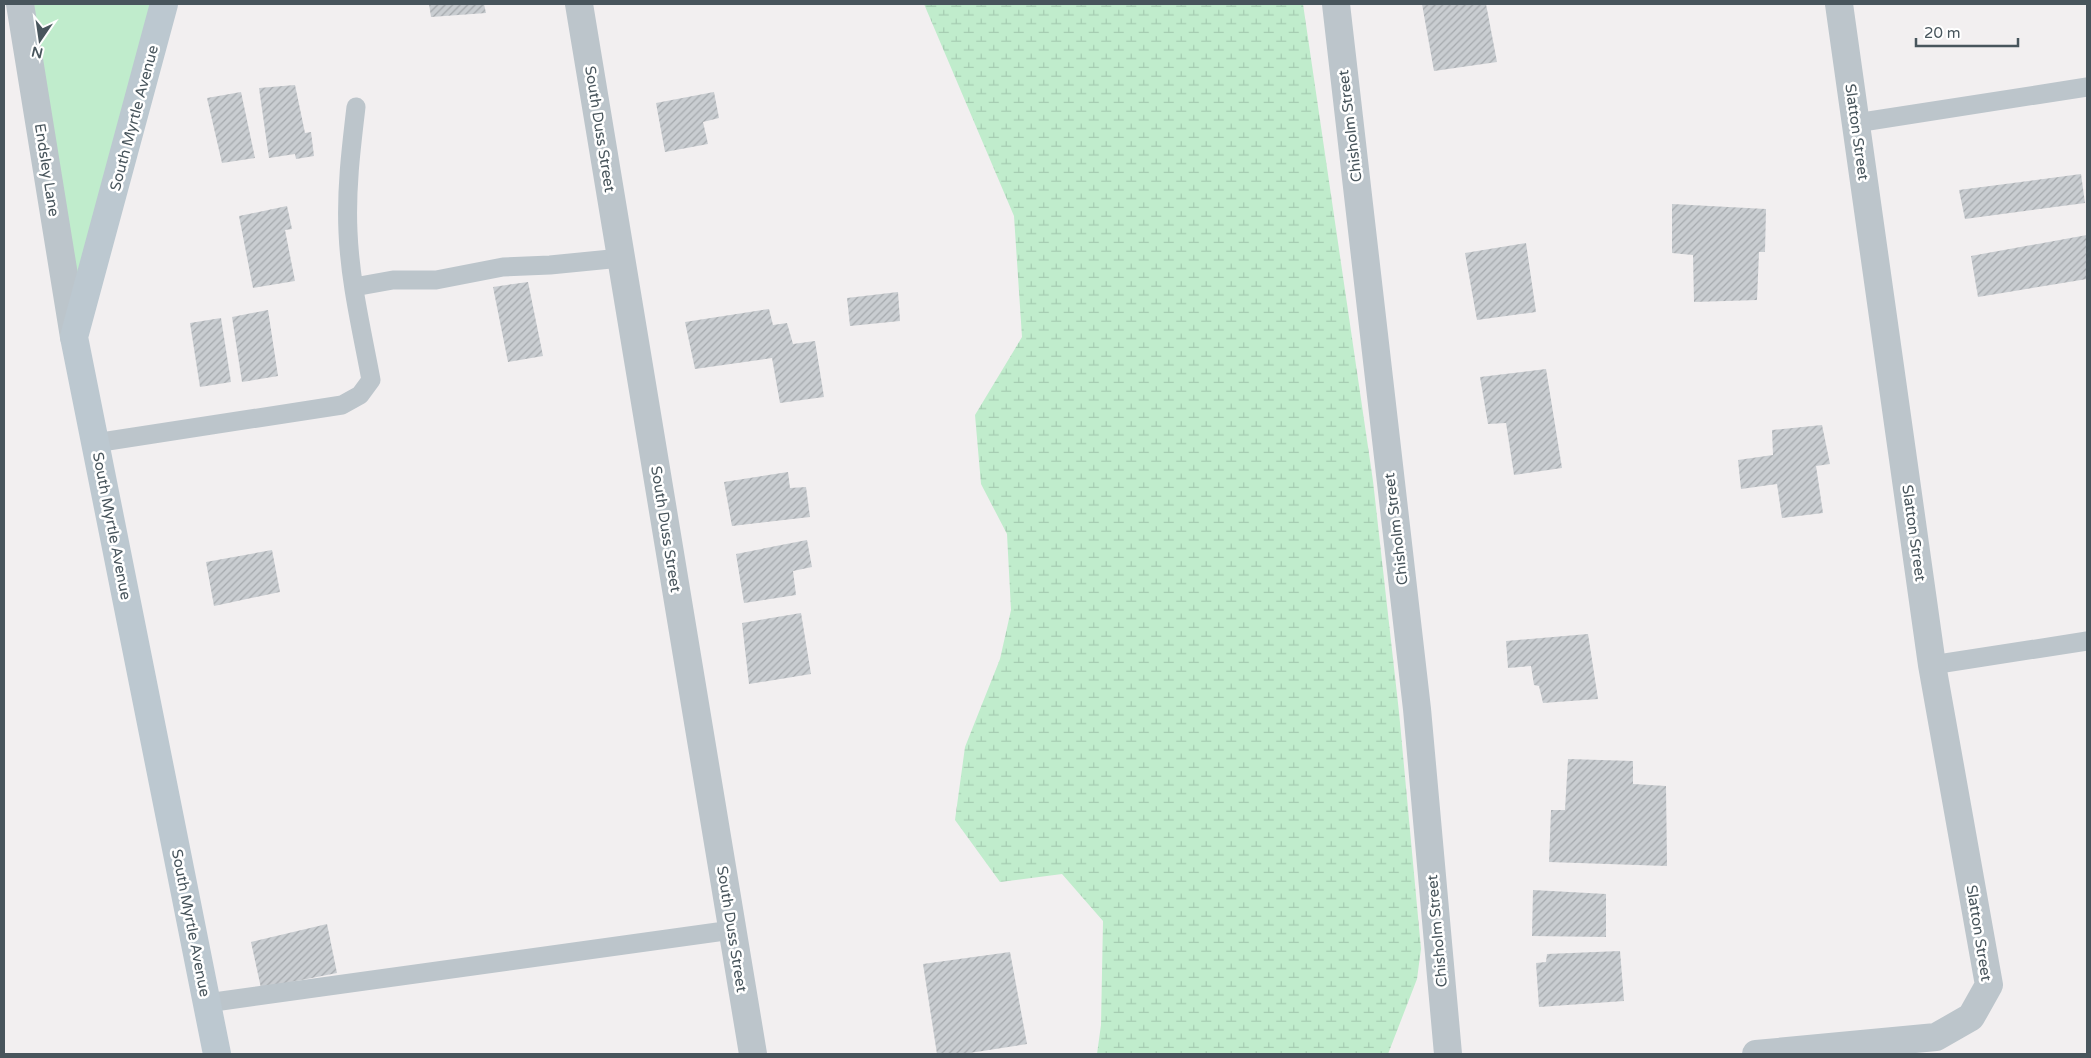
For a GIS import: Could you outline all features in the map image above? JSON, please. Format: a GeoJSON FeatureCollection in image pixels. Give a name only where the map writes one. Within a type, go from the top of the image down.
{"type":"FeatureCollection","features":[{"type":"Feature","properties":{"kind":"street","name":"Endsley Lane"},"geometry":{"type":"LineString","coordinates":[[20,4],[74,337]]}},
{"type":"Feature","properties":{"kind":"street","name":"South Myrtle Avenue"},"geometry":{"type":"LineString","coordinates":[[164,4],[74,337],[217,1054]]}},
{"type":"Feature","properties":{"kind":"street","name":"South Duss Street"},"geometry":{"type":"LineString","coordinates":[[579,4],[753,1054]]}},
{"type":"Feature","properties":{"kind":"street","name":"Chisholm Street"},"geometry":{"type":"LineString","coordinates":[[1336,4],[1417,709],[1448,1054]]}},
{"type":"Feature","properties":{"kind":"street","name":"Slatton Street"},"geometry":{"type":"LineString","coordinates":[[1756,1054],[1936,1037],[1971,1017],[1989,985],[1932,666],[1839,4]]}},
{"type":"Feature","properties":{"kind":"lane"},"geometry":{"type":"LineString","coordinates":[[1856,123],[2087,87]]}},
{"type":"Feature","properties":{"kind":"lane"},"geometry":{"type":"LineString","coordinates":[[95,443],[342,405],[360,395],[371,380],[354,287],[348,233],[348,177],[356,106]]}},
{"type":"Feature","properties":{"kind":"lane"},"geometry":{"type":"LineString","coordinates":[[354,287],[393,280],[436,280],[503,267],[550,265],[621,258]]}},
{"type":"Feature","properties":{"kind":"lane"},"geometry":{"type":"LineString","coordinates":[[1932,666],[2087,641]]}},
{"type":"Feature","properties":{"kind":"lane"},"geometry":{"type":"LineString","coordinates":[[207,1003],[732,930]]}},
{"type":"Feature","properties":{"kind":"green space"},"geometry":{"type":"Polygon","coordinates":[[[20,4],[164,4],[74,337],[20,4]]]}},
{"type":"Feature","properties":{"kind":"green space"},"geometry":{"type":"Polygon","coordinates":[[[924,4],[1303,4],[1373,481],[1399,712],[1421,949],[1417,979],[1388,1054],[1097,1054],[1101,1025],[1103,921],[1062,874],[1000,882],[955,820],[965,747],[1000,659],[1011,610],[1007,534],[981,484],[975,415],[1022,337],[1014,216],[924,4]]]}},
{"type":"Feature","properties":{"kind":"building"},"geometry":{"type":"Polygon","coordinates":[[[429,4],[484,4],[486,13],[431,17],[429,4]]]}},
{"type":"Feature","properties":{"kind":"building"},"geometry":{"type":"Polygon","coordinates":[[[1422,4],[1486,4],[1497,62],[1434,71],[1422,4]]]}},
{"type":"Feature","properties":{"kind":"building"},"geometry":{"type":"Polygon","coordinates":[[[295,85],[305,133],[311,132],[314,156],[296,159],[295,154],[269,158],[259,88],[295,85]]]}},
{"type":"Feature","properties":{"kind":"building"},"geometry":{"type":"Polygon","coordinates":[[[241,92],[255,158],[222,163],[207,98],[241,92]]]}},
{"type":"Feature","properties":{"kind":"building"},"geometry":{"type":"Polygon","coordinates":[[[714,92],[719,118],[703,122],[708,144],[665,152],[656,103],[714,92]]]}},
{"type":"Feature","properties":{"kind":"building"},"geometry":{"type":"Polygon","coordinates":[[[2081,174],[2085,203],[1965,219],[1959,190],[2081,174]]]}},
{"type":"Feature","properties":{"kind":"building"},"geometry":{"type":"Polygon","coordinates":[[[1672,204],[1766,209],[1765,252],[1759,252],[1757,300],[1694,302],[1693,255],[1672,253],[1672,204]]]}},
{"type":"Feature","properties":{"kind":"building"},"geometry":{"type":"Polygon","coordinates":[[[287,206],[292,229],[285,230],[295,281],[253,288],[239,216],[287,206]]]}},
{"type":"Feature","properties":{"kind":"building"},"geometry":{"type":"Polygon","coordinates":[[[2087,235],[2087,279],[1978,297],[1971,256],[2087,235]]]}},
{"type":"Feature","properties":{"kind":"building"},"geometry":{"type":"Polygon","coordinates":[[[1526,243],[1536,312],[1477,320],[1465,253],[1526,243]]]}},
{"type":"Feature","properties":{"kind":"building"},"geometry":{"type":"Polygon","coordinates":[[[528,282],[543,356],[508,362],[493,287],[528,282]]]}},
{"type":"Feature","properties":{"kind":"building"},"geometry":{"type":"Polygon","coordinates":[[[898,292],[900,321],[850,326],[847,298],[898,292]]]}},
{"type":"Feature","properties":{"kind":"building"},"geometry":{"type":"Polygon","coordinates":[[[769,309],[773,325],[787,323],[793,344],[815,341],[824,397],[780,403],[772,358],[695,369],[685,322],[769,309]]]}},
{"type":"Feature","properties":{"kind":"building"},"geometry":{"type":"Polygon","coordinates":[[[268,310],[278,376],[242,382],[232,317],[268,310]]]}},
{"type":"Feature","properties":{"kind":"building"},"geometry":{"type":"Polygon","coordinates":[[[221,318],[231,382],[200,387],[190,323],[221,318]]]}},
{"type":"Feature","properties":{"kind":"building"},"geometry":{"type":"Polygon","coordinates":[[[1546,369],[1562,468],[1514,475],[1506,423],[1488,424],[1480,377],[1546,369]]]}},
{"type":"Feature","properties":{"kind":"building"},"geometry":{"type":"Polygon","coordinates":[[[1822,425],[1830,464],[1816,466],[1823,513],[1782,518],[1777,484],[1741,489],[1738,460],[1773,455],[1772,430],[1822,425]]]}},
{"type":"Feature","properties":{"kind":"building"},"geometry":{"type":"Polygon","coordinates":[[[788,472],[790,488],[806,487],[810,517],[732,526],[724,482],[788,472]]]}},
{"type":"Feature","properties":{"kind":"building"},"geometry":{"type":"Polygon","coordinates":[[[807,540],[812,567],[793,571],[796,595],[744,603],[736,554],[807,540]]]}},
{"type":"Feature","properties":{"kind":"building"},"geometry":{"type":"Polygon","coordinates":[[[272,550],[280,592],[214,606],[206,562],[272,550]]]}},
{"type":"Feature","properties":{"kind":"building"},"geometry":{"type":"Polygon","coordinates":[[[801,613],[811,674],[749,684],[742,623],[801,613]]]}},
{"type":"Feature","properties":{"kind":"building"},"geometry":{"type":"Polygon","coordinates":[[[1588,634],[1598,699],[1543,703],[1539,686],[1534,685],[1531,666],[1508,668],[1506,641],[1588,634]]]}},
{"type":"Feature","properties":{"kind":"building"},"geometry":{"type":"Polygon","coordinates":[[[1568,759],[1633,761],[1633,784],[1666,786],[1667,866],[1549,862],[1551,810],[1565,810],[1568,759]]]}},
{"type":"Feature","properties":{"kind":"building"},"geometry":{"type":"Polygon","coordinates":[[[1533,890],[1606,894],[1606,937],[1532,936],[1533,890]]]}},
{"type":"Feature","properties":{"kind":"building"},"geometry":{"type":"Polygon","coordinates":[[[327,924],[337,973],[261,988],[251,942],[327,924]]]}},
{"type":"Feature","properties":{"kind":"building"},"geometry":{"type":"Polygon","coordinates":[[[1620,951],[1624,1001],[1539,1007],[1536,963],[1546,962],[1547,954],[1620,951]]]}},
{"type":"Feature","properties":{"kind":"building"},"geometry":{"type":"Polygon","coordinates":[[[1010,952],[1027,1044],[963,1054],[937,1054],[923,964],[1010,952]]]}}]}
